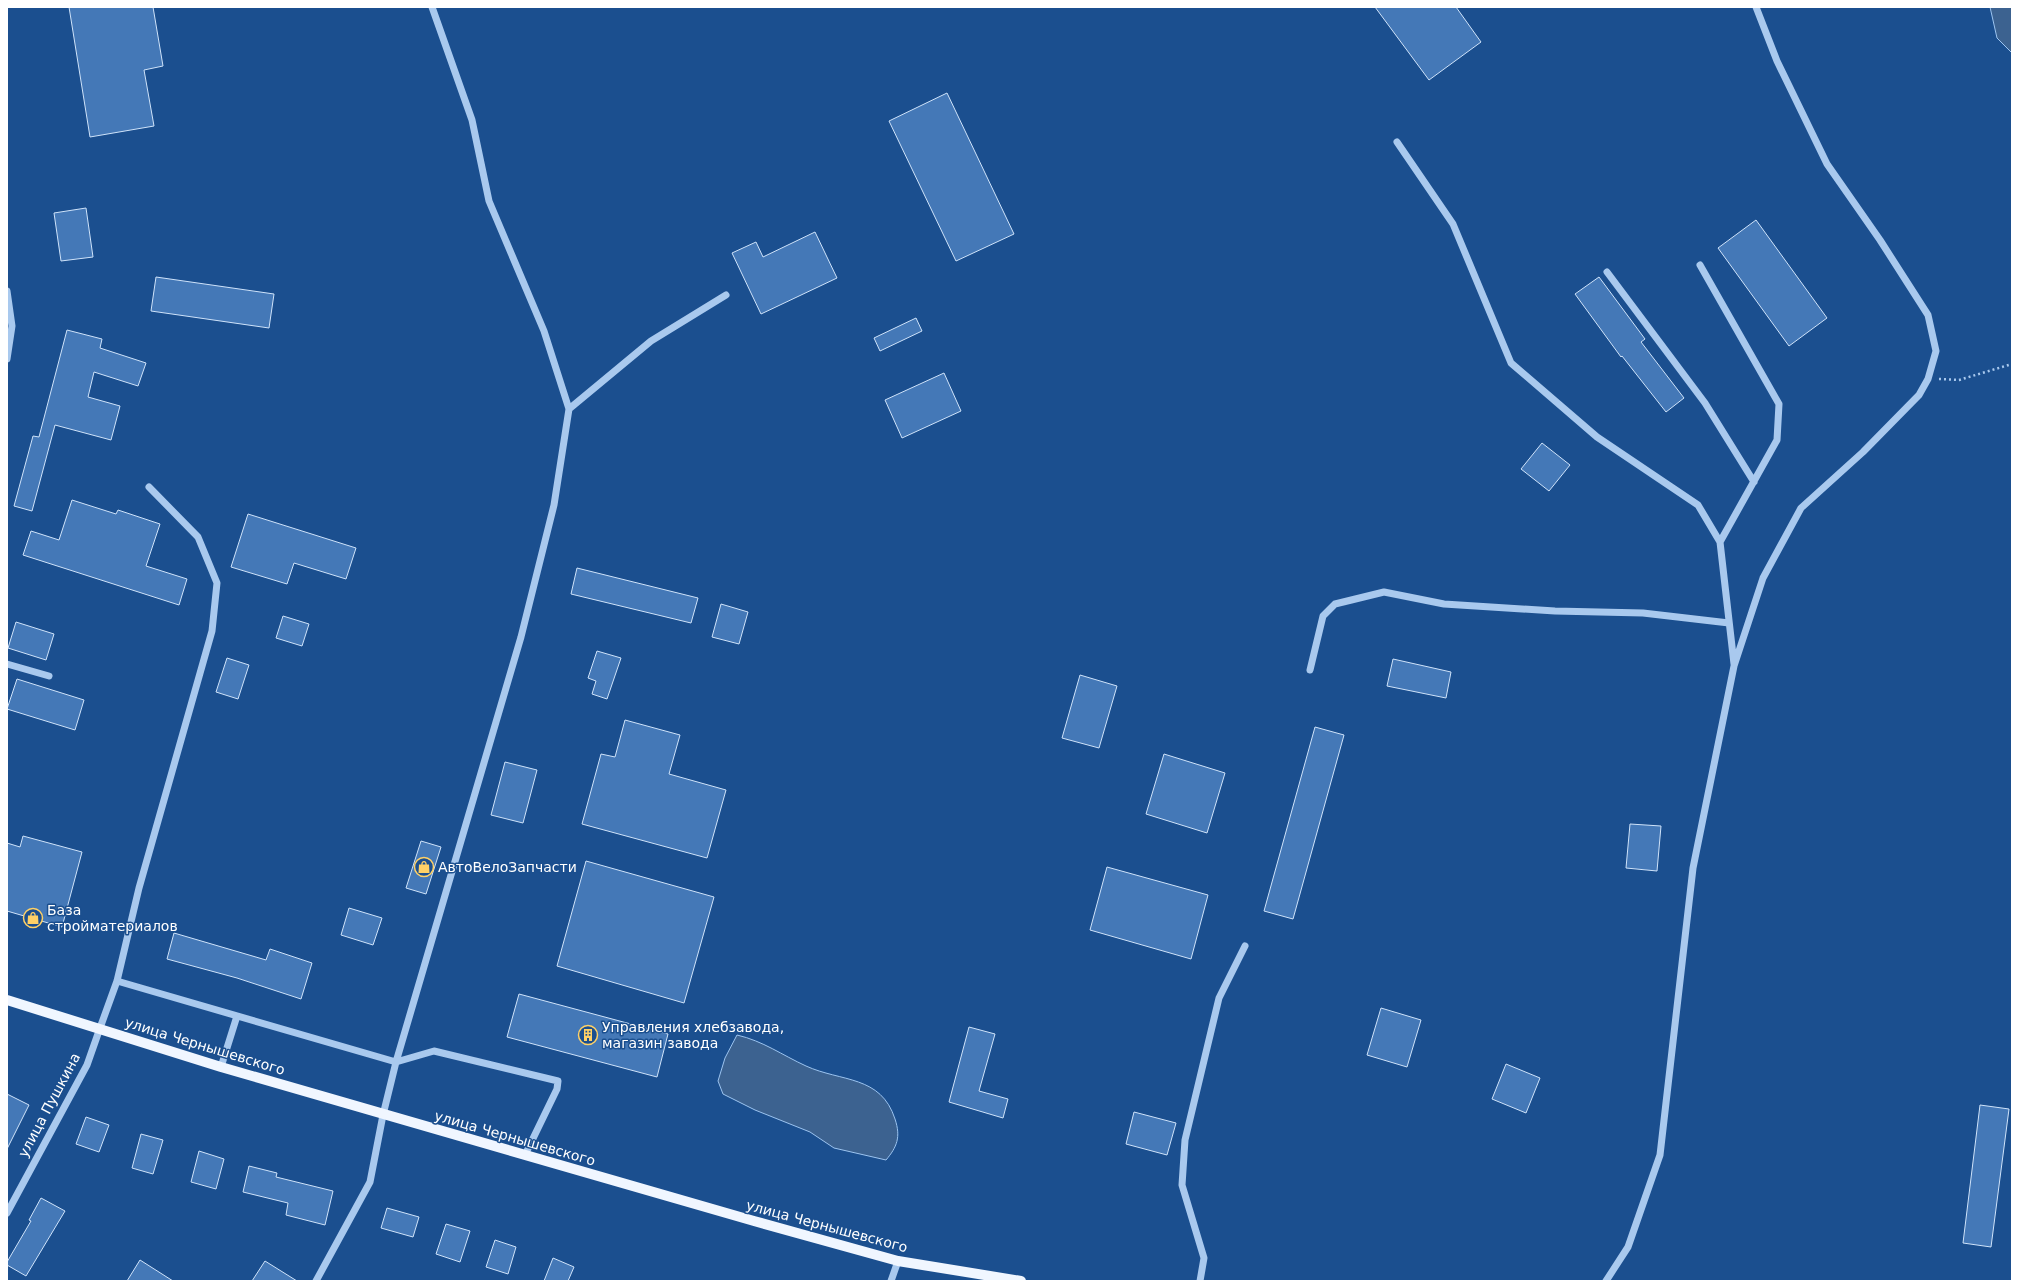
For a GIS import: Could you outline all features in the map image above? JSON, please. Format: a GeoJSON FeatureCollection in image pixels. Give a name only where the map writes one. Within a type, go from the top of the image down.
{"type":"FeatureCollection","features":[{"type":"Feature","properties":{"kind":"main road","name":"улица Чернышевского"},"geometry":{"type":"LineString","coordinates":[[7,1000],[221,1067],[383,1115],[754,1221],[898,1260],[1021,1281]]}},
{"type":"Feature","properties":{"kind":"street"},"geometry":{"type":"LineString","coordinates":[[316,1281],[370,1182],[383,1115],[396,1062],[521,637],[554,505],[569,409],[544,331],[489,201],[472,120],[432,7]]}},
{"type":"Feature","properties":{"kind":"street"},"geometry":{"type":"LineString","coordinates":[[1606,1281],[1628,1247],[1660,1155],[1692,868],[1734,666],[1763,578],[1801,508],[1863,452],[1919,395],[1928,379],[1936,350],[1928,315],[1880,240],[1827,164],[1777,61],[1756,7]]}},
{"type":"Feature","properties":{"kind":"street"},"geometry":{"type":"LineString","coordinates":[[1397,142],[1452,224],[1511,363],[1597,437],[1698,505],[1720,542],[1734,666]]}},
{"type":"Feature","properties":{"kind":"street"},"geometry":{"type":"LineString","coordinates":[[1700,265],[1779,404],[1777,440],[1720,542]]}},
{"type":"Feature","properties":{"kind":"street"},"geometry":{"type":"LineString","coordinates":[[1607,272],[1705,403],[1754,482]]}},
{"type":"Feature","properties":{"kind":"street"},"geometry":{"type":"LineString","coordinates":[[7,291],[12,326],[7,359]]}},
{"type":"Feature","properties":{"kind":"street"},"geometry":{"type":"LineString","coordinates":[[569,409],[651,341],[726,295]]}},
{"type":"Feature","properties":{"kind":"street","name":"улица Пушкина"},"geometry":{"type":"LineString","coordinates":[[7,1213],[87,1064],[117,981],[139,888],[212,631],[217,582],[198,536],[149,487]]}},
{"type":"Feature","properties":{"kind":"street"},"geometry":{"type":"LineString","coordinates":[[1310,670],[1323,616],[1335,604],[1384,592],[1444,604],[1555,611],[1643,613],[1729,623]]}},
{"type":"Feature","properties":{"kind":"street"},"geometry":{"type":"LineString","coordinates":[[7,664],[49,676]]}},
{"type":"Feature","properties":{"kind":"street"},"geometry":{"type":"LineString","coordinates":[[1200,1281],[1204,1258],[1182,1185],[1185,1140],[1219,998],[1246,946]]}},
{"type":"Feature","properties":{"kind":"street"},"geometry":{"type":"LineString","coordinates":[[117,981],[396,1062],[434,1051],[558,1081],[557,1088],[525,1155]]}},
{"type":"Feature","properties":{"kind":"street"},"geometry":{"type":"LineString","coordinates":[[221,1067],[237,1016]]}},
{"type":"Feature","properties":{"kind":"street"},"geometry":{"type":"LineString","coordinates":[[891,1281],[898,1260]]}},
{"type":"Feature","properties":{"kind":"path"},"geometry":{"type":"LineString","coordinates":[[1928,379],[1959,380],[2012,364]]}},
{"type":"Feature","properties":{"kind":"water"},"geometry":{"type":"Polygon","coordinates":[[[1990,7],[2012,7],[2012,53],[1997,38],[1990,7]]]}},
{"type":"Feature","properties":{"kind":"water"},"geometry":{"type":"Polygon","coordinates":[[[737,1035],[764,1045],[806,1066],[858,1082],[870,1087],[880,1094],[889,1105],[898,1131],[897,1141],[893,1151],[886,1160],[834,1148],[810,1132],[755,1110],[723,1094],[718,1081],[725,1058],[737,1035]]]}},
{"type":"Feature","properties":{"kind":"building"},"geometry":{"type":"Polygon","coordinates":[[[69,7],[153,7],[163,66],[144,70],[154,126],[90,137],[69,7]]]}},
{"type":"Feature","properties":{"kind":"building"},"geometry":{"type":"Polygon","coordinates":[[[1375,7],[1456,7],[1481,42],[1429,80],[1375,7]]]}},
{"type":"Feature","properties":{"kind":"building"},"geometry":{"type":"Polygon","coordinates":[[[947,93],[1014,234],[956,261],[889,121],[947,93]]]}},
{"type":"Feature","properties":{"kind":"building"},"geometry":{"type":"Polygon","coordinates":[[[86,208],[93,257],[61,261],[54,213],[86,208]]]}},
{"type":"Feature","properties":{"kind":"building"},"geometry":{"type":"Polygon","coordinates":[[[1756,220],[1827,318],[1789,346],[1718,248],[1756,220]]]}},
{"type":"Feature","properties":{"kind":"building"},"geometry":{"type":"Polygon","coordinates":[[[815,232],[837,278],[761,314],[732,253],[756,242],[763,257],[815,232]]]}},
{"type":"Feature","properties":{"kind":"building"},"geometry":{"type":"Polygon","coordinates":[[[156,277],[274,294],[269,328],[151,311],[156,277]]]}},
{"type":"Feature","properties":{"kind":"building"},"geometry":{"type":"Polygon","coordinates":[[[1599,277],[1645,339],[1641,342],[1684,398],[1666,412],[1622,356],[1621,357],[1575,294],[1599,277]]]}},
{"type":"Feature","properties":{"kind":"building"},"geometry":{"type":"Polygon","coordinates":[[[916,318],[922,331],[880,351],[874,338],[916,318]]]}},
{"type":"Feature","properties":{"kind":"building"},"geometry":{"type":"Polygon","coordinates":[[[67,330],[102,339],[100,348],[146,363],[138,386],[94,372],[88,397],[120,406],[111,440],[55,425],[32,511],[14,506],[33,436],[39,437],[67,330]]]}},
{"type":"Feature","properties":{"kind":"building"},"geometry":{"type":"Polygon","coordinates":[[[944,373],[961,411],[902,438],[885,400],[944,373]]]}},
{"type":"Feature","properties":{"kind":"building"},"geometry":{"type":"Polygon","coordinates":[[[1542,443],[1570,465],[1549,491],[1521,469],[1542,443]]]}},
{"type":"Feature","properties":{"kind":"building"},"geometry":{"type":"Polygon","coordinates":[[[72,500],[116,514],[118,510],[160,524],[146,566],[187,579],[179,605],[23,555],[31,531],[59,540],[72,500]]]}},
{"type":"Feature","properties":{"kind":"building"},"geometry":{"type":"Polygon","coordinates":[[[248,514],[356,548],[346,579],[294,563],[287,584],[231,567],[248,514]]]}},
{"type":"Feature","properties":{"kind":"building"},"geometry":{"type":"Polygon","coordinates":[[[577,568],[698,598],[691,623],[571,594],[577,568]]]}},
{"type":"Feature","properties":{"kind":"building"},"geometry":{"type":"Polygon","coordinates":[[[721,604],[748,612],[739,644],[712,637],[721,604]]]}},
{"type":"Feature","properties":{"kind":"building"},"geometry":{"type":"Polygon","coordinates":[[[283,616],[309,624],[302,646],[276,638],[283,616]]]}},
{"type":"Feature","properties":{"kind":"building"},"geometry":{"type":"Polygon","coordinates":[[[16,622],[54,634],[46,660],[8,648],[16,622]]]}},
{"type":"Feature","properties":{"kind":"building"},"geometry":{"type":"Polygon","coordinates":[[[597,651],[621,658],[607,699],[592,694],[596,681],[588,678],[597,651]]]}},
{"type":"Feature","properties":{"kind":"building"},"geometry":{"type":"Polygon","coordinates":[[[227,658],[249,665],[238,699],[216,692],[227,658]]]}},
{"type":"Feature","properties":{"kind":"building"},"geometry":{"type":"Polygon","coordinates":[[[1393,659],[1451,672],[1446,698],[1387,686],[1393,659]]]}},
{"type":"Feature","properties":{"kind":"building"},"geometry":{"type":"Polygon","coordinates":[[[1080,675],[1117,686],[1099,748],[1062,738],[1080,675]]]}},
{"type":"Feature","properties":{"kind":"building"},"geometry":{"type":"Polygon","coordinates":[[[17,679],[84,700],[75,730],[7,709],[17,679]]]}},
{"type":"Feature","properties":{"kind":"building"},"geometry":{"type":"Polygon","coordinates":[[[625,720],[680,735],[669,774],[726,790],[707,858],[582,824],[601,754],[615,757],[625,720]]]}},
{"type":"Feature","properties":{"kind":"building"},"geometry":{"type":"Polygon","coordinates":[[[1315,727],[1344,735],[1293,919],[1264,911],[1315,727]]]}},
{"type":"Feature","properties":{"kind":"building"},"geometry":{"type":"Polygon","coordinates":[[[1164,754],[1225,773],[1207,833],[1146,814],[1164,754]]]}},
{"type":"Feature","properties":{"kind":"building"},"geometry":{"type":"Polygon","coordinates":[[[505,762],[537,770],[523,823],[491,815],[505,762]]]}},
{"type":"Feature","properties":{"kind":"building"},"geometry":{"type":"Polygon","coordinates":[[[1630,824],[1661,826],[1657,871],[1626,868],[1630,824]]]}},
{"type":"Feature","properties":{"kind":"building"},"geometry":{"type":"Polygon","coordinates":[[[23,836],[82,852],[62,927],[7,911],[7,843],[20,847],[23,836]]]}},
{"type":"Feature","properties":{"kind":"building","name":"АвтоВелоЗапчасти"},"geometry":{"type":"Polygon","coordinates":[[[421,841],[441,847],[426,894],[406,888],[421,841]]]}},
{"type":"Feature","properties":{"kind":"building"},"geometry":{"type":"Polygon","coordinates":[[[586,861],[714,897],[684,1003],[557,966],[586,861]]]}},
{"type":"Feature","properties":{"kind":"building"},"geometry":{"type":"Polygon","coordinates":[[[1107,867],[1208,895],[1191,959],[1090,930],[1107,867]]]}},
{"type":"Feature","properties":{"kind":"building"},"geometry":{"type":"Polygon","coordinates":[[[349,908],[382,918],[373,945],[341,935],[349,908]]]}},
{"type":"Feature","properties":{"kind":"building"},"geometry":{"type":"Polygon","coordinates":[[[174,933],[266,960],[270,949],[312,963],[301,999],[237,978],[167,959],[174,933]]]}},
{"type":"Feature","properties":{"kind":"building","name":"Управления хлебзавода, магазин завода"},"geometry":{"type":"Polygon","coordinates":[[[519,994],[668,1034],[657,1077],[507,1037],[519,994]]]}},
{"type":"Feature","properties":{"kind":"building"},"geometry":{"type":"Polygon","coordinates":[[[1381,1008],[1421,1020],[1407,1067],[1367,1055],[1381,1008]]]}},
{"type":"Feature","properties":{"kind":"building"},"geometry":{"type":"Polygon","coordinates":[[[969,1027],[995,1034],[979,1091],[1008,1099],[1003,1118],[949,1102],[969,1027]]]}},
{"type":"Feature","properties":{"kind":"building"},"geometry":{"type":"Polygon","coordinates":[[[1506,1064],[1540,1078],[1526,1113],[1492,1099],[1506,1064]]]}},
{"type":"Feature","properties":{"kind":"building"},"geometry":{"type":"Polygon","coordinates":[[[7,1094],[29,1105],[7,1149],[7,1094]]]}},
{"type":"Feature","properties":{"kind":"building"},"geometry":{"type":"Polygon","coordinates":[[[1980,1105],[2009,1109],[1991,1247],[1963,1243],[1980,1105]]]}},
{"type":"Feature","properties":{"kind":"building"},"geometry":{"type":"Polygon","coordinates":[[[1134,1112],[1176,1123],[1167,1155],[1126,1144],[1134,1112]]]}},
{"type":"Feature","properties":{"kind":"building"},"geometry":{"type":"Polygon","coordinates":[[[86,1117],[109,1125],[99,1152],[76,1144],[86,1117]]]}},
{"type":"Feature","properties":{"kind":"building"},"geometry":{"type":"Polygon","coordinates":[[[141,1134],[163,1140],[153,1174],[132,1168],[141,1134]]]}},
{"type":"Feature","properties":{"kind":"building"},"geometry":{"type":"Polygon","coordinates":[[[199,1151],[224,1159],[216,1189],[191,1182],[199,1151]]]}},
{"type":"Feature","properties":{"kind":"building"},"geometry":{"type":"Polygon","coordinates":[[[249,1166],[277,1173],[276,1177],[333,1191],[325,1225],[286,1215],[288,1203],[243,1192],[249,1166]]]}},
{"type":"Feature","properties":{"kind":"building"},"geometry":{"type":"Polygon","coordinates":[[[41,1198],[65,1211],[26,1276],[7,1265],[7,1262],[31,1221],[29,1220],[41,1198]]]}},
{"type":"Feature","properties":{"kind":"building"},"geometry":{"type":"Polygon","coordinates":[[[387,1208],[419,1217],[413,1237],[381,1228],[387,1208]]]}},
{"type":"Feature","properties":{"kind":"building"},"geometry":{"type":"Polygon","coordinates":[[[446,1224],[470,1231],[460,1262],[436,1254],[446,1224]]]}},
{"type":"Feature","properties":{"kind":"building"},"geometry":{"type":"Polygon","coordinates":[[[495,1240],[516,1247],[508,1274],[486,1267],[495,1240]]]}},
{"type":"Feature","properties":{"kind":"building"},"geometry":{"type":"Polygon","coordinates":[[[553,1258],[574,1267],[568,1281],[544,1281],[553,1258]]]}},
{"type":"Feature","properties":{"kind":"building"},"geometry":{"type":"Polygon","coordinates":[[[140,1260],[173,1281],[127,1281],[140,1260]]]}},
{"type":"Feature","properties":{"kind":"building"},"geometry":{"type":"Polygon","coordinates":[[[265,1261],[297,1281],[252,1281],[265,1261]]]}},
{"type":"Feature","properties":{"kind":"place","name":"АвтоВелоЗапчасти"},"geometry":{"type":"Point","coordinates":[424,867]}},
{"type":"Feature","properties":{"kind":"place","name":"База стройматериалов"},"geometry":{"type":"Point","coordinates":[33,918]}},
{"type":"Feature","properties":{"kind":"place","name":"Управления хлебзавода, магазин завода"},"geometry":{"type":"Point","coordinates":[588,1035]}}]}
